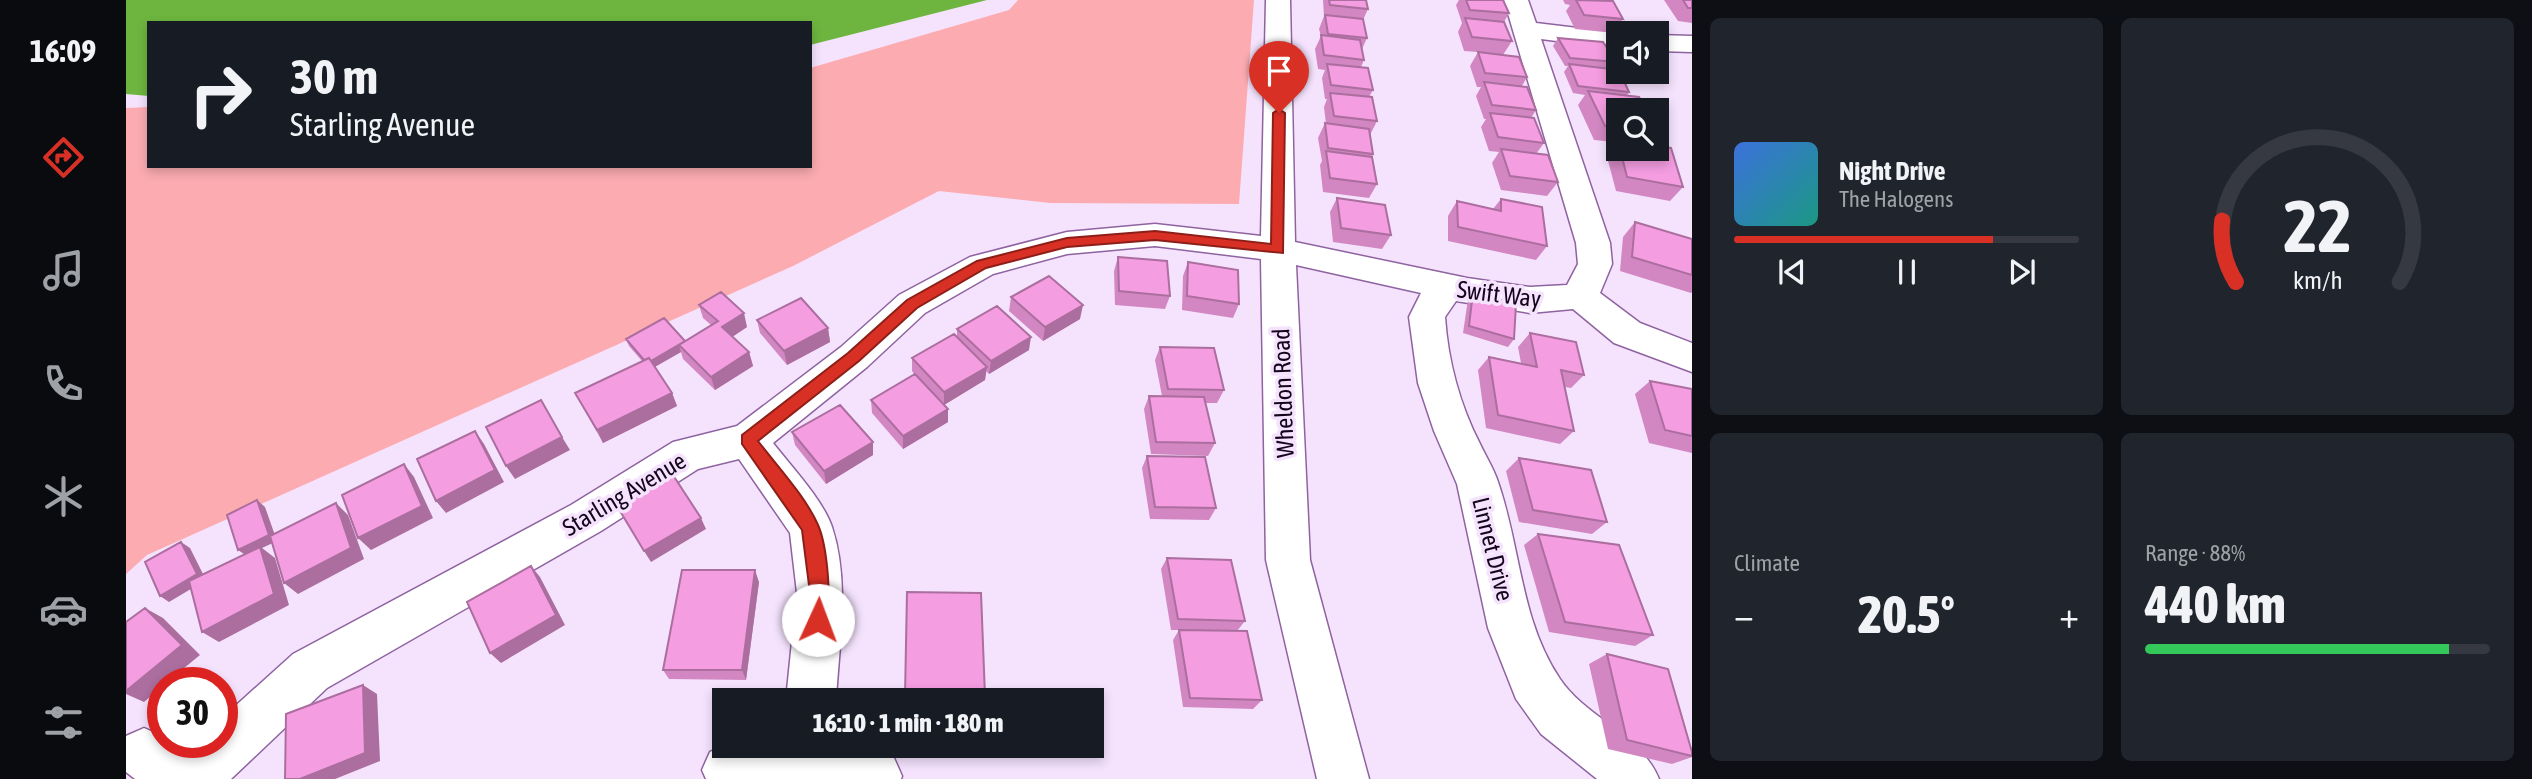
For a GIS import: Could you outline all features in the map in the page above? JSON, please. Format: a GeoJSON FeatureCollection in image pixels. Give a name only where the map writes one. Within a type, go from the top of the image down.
{"type":"FeatureCollection","features":[{"type":"Feature","properties":{"kind":"street","name":"Wheldon Road"},"geometry":{"type":"LineString","coordinates":[[1278,0],[1278,250],[1288,560],[1343,779]]}},
{"type":"Feature","properties":{"kind":"street"},"geometry":{"type":"LineString","coordinates":[[1516,0],[1593,243],[1595,264],[1590,283],[1579,295],[1609,322],[1627,333],[1692,358]]}},
{"type":"Feature","properties":{"kind":"street"},"geometry":{"type":"LineString","coordinates":[[1523,29],[1606,39]]}},
{"type":"Feature","properties":{"kind":"street"},"geometry":{"type":"LineString","coordinates":[[1669,43],[1692,44]]}},
{"type":"Feature","properties":{"kind":"street","name":"Starling Avenue"},"geometry":{"type":"LineString","coordinates":[[193,779],[310,671],[586,517],[687,454],[748,440],[854,357],[912,304],[982,265],[1067,243],[1155,235],[1278,250]]}},
{"type":"Feature","properties":{"kind":"street","name":"Swift Way"},"geometry":{"type":"LineString","coordinates":[[1278,250],[1448,288],[1530,300],[1559,300],[1579,295]]}},
{"type":"Feature","properties":{"kind":"street","name":"Linnet Drive"},"geometry":{"type":"LineString","coordinates":[[1448,288],[1434,301],[1427,314],[1438,386],[1459,444],[1477,482],[1508,611],[1524,662],[1549,706],[1578,734],[1625,769],[1633,779]]}},
{"type":"Feature","properties":{"kind":"street"},"geometry":{"type":"LineString","coordinates":[[748,440],[811,528],[820,593],[812,688]]}},
{"type":"Feature","properties":{"kind":"street"},"geometry":{"type":"LineString","coordinates":[[728,770],[807,759],[876,776]]}},
{"type":"Feature","properties":{"kind":"shaded area"},"geometry":{"type":"Polygon","coordinates":[[[126,0],[987,0],[812,44],[812,21],[147,21],[147,96],[126,94],[126,0]]]}},
{"type":"Feature","properties":{"kind":"shaded area"},"geometry":{"type":"Polygon","coordinates":[[[1018,0],[1254,0],[1239,204],[1050,203],[939,191],[793,266],[147,555],[126,574],[126,108],[147,107],[147,168],[812,168],[812,67],[1009,10],[1018,0]]]}},
{"type":"Feature","properties":{"kind":"building"},"geometry":{"type":"Polygon","coordinates":[[[1329,0],[1366,0],[1368,9],[1330,5],[1329,0]]]}},
{"type":"Feature","properties":{"kind":"building"},"geometry":{"type":"Polygon","coordinates":[[[1466,0],[1503,0],[1509,13],[1470,10],[1466,0]]]}},
{"type":"Feature","properties":{"kind":"building"},"geometry":{"type":"Polygon","coordinates":[[[1576,0],[1613,1],[1623,19],[1584,15],[1576,0]]]}},
{"type":"Feature","properties":{"kind":"building"},"geometry":{"type":"Polygon","coordinates":[[[1683,0],[1692,0],[1692,8],[1688,8],[1683,0]]]}},
{"type":"Feature","properties":{"kind":"building"},"geometry":{"type":"Polygon","coordinates":[[[1325,15],[1363,19],[1367,38],[1328,34],[1325,15]]]}},
{"type":"Feature","properties":{"kind":"building"},"geometry":{"type":"Polygon","coordinates":[[[1465,18],[1504,22],[1512,41],[1472,37],[1465,18]]]}},
{"type":"Feature","properties":{"kind":"building"},"geometry":{"type":"Polygon","coordinates":[[[1321,35],[1360,40],[1364,60],[1324,55],[1321,35]]]}},
{"type":"Feature","properties":{"kind":"building"},"geometry":{"type":"Polygon","coordinates":[[[1558,38],[1603,42],[1606,46],[1606,61],[1570,58],[1558,38]]]}},
{"type":"Feature","properties":{"kind":"building"},"geometry":{"type":"Polygon","coordinates":[[[1478,52],[1519,57],[1527,77],[1485,73],[1478,52]]]}},
{"type":"Feature","properties":{"kind":"building"},"geometry":{"type":"Polygon","coordinates":[[[1327,64],[1368,68],[1373,90],[1331,85],[1327,64]]]}},
{"type":"Feature","properties":{"kind":"building"},"geometry":{"type":"Polygon","coordinates":[[[1569,64],[1606,68],[1606,84],[1625,84],[1629,92],[1578,86],[1569,64]]]}},
{"type":"Feature","properties":{"kind":"building"},"geometry":{"type":"Polygon","coordinates":[[[1484,82],[1527,87],[1536,110],[1492,105],[1484,82]]]}},
{"type":"Feature","properties":{"kind":"building"},"geometry":{"type":"Polygon","coordinates":[[[1588,91],[1639,97],[1606,98],[1605,126],[1588,91]]]}},
{"type":"Feature","properties":{"kind":"building"},"geometry":{"type":"Polygon","coordinates":[[[1330,93],[1372,97],[1377,121],[1334,116],[1330,93]]]}},
{"type":"Feature","properties":{"kind":"building"},"geometry":{"type":"Polygon","coordinates":[[[1490,113],[1534,118],[1544,143],[1498,137],[1490,113]]]}},
{"type":"Feature","properties":{"kind":"building"},"geometry":{"type":"Polygon","coordinates":[[[1325,123],[1369,129],[1373,154],[1328,148],[1325,123]]]}},
{"type":"Feature","properties":{"kind":"building"},"geometry":{"type":"Polygon","coordinates":[[[1671,148],[1683,187],[1627,177],[1623,161],[1669,161],[1671,148]]]}},
{"type":"Feature","properties":{"kind":"building"},"geometry":{"type":"Polygon","coordinates":[[[1501,149],[1548,155],[1558,182],[1510,176],[1501,149]]]}},
{"type":"Feature","properties":{"kind":"building"},"geometry":{"type":"Polygon","coordinates":[[[1326,151],[1372,157],[1377,184],[1330,178],[1326,151]]]}},
{"type":"Feature","properties":{"kind":"building"},"geometry":{"type":"Polygon","coordinates":[[[1337,198],[1385,205],[1391,235],[1341,228],[1337,198]]]}},
{"type":"Feature","properties":{"kind":"building"},"geometry":{"type":"Polygon","coordinates":[[[1501,199],[1542,207],[1547,246],[1458,227],[1457,201],[1501,211],[1501,199]]]}},
{"type":"Feature","properties":{"kind":"building"},"geometry":{"type":"Polygon","coordinates":[[[1635,222],[1692,239],[1692,275],[1632,257],[1635,222]]]}},
{"type":"Feature","properties":{"kind":"building"},"geometry":{"type":"Polygon","coordinates":[[[1118,257],[1167,261],[1170,296],[1119,291],[1118,257]]]}},
{"type":"Feature","properties":{"kind":"building"},"geometry":{"type":"Polygon","coordinates":[[[1188,262],[1238,270],[1239,304],[1187,296],[1188,262]]]}},
{"type":"Feature","properties":{"kind":"building"},"geometry":{"type":"Polygon","coordinates":[[[1049,276],[1083,305],[1045,327],[1011,297],[1049,276]]]}},
{"type":"Feature","properties":{"kind":"building"},"geometry":{"type":"Polygon","coordinates":[[[721,292],[744,313],[722,327],[749,352],[711,377],[679,345],[718,321],[699,305],[721,292]]]}},
{"type":"Feature","properties":{"kind":"building"},"geometry":{"type":"Polygon","coordinates":[[[1473,292],[1516,304],[1514,339],[1469,326],[1473,292]]]}},
{"type":"Feature","properties":{"kind":"building"},"geometry":{"type":"Polygon","coordinates":[[[801,298],[828,328],[784,351],[757,320],[801,298]]]}},
{"type":"Feature","properties":{"kind":"building"},"geometry":{"type":"Polygon","coordinates":[[[997,306],[1031,337],[991,361],[957,329],[997,306]]]}},
{"type":"Feature","properties":{"kind":"building"},"geometry":{"type":"Polygon","coordinates":[[[664,318],[685,341],[651,361],[649,358],[644,360],[626,339],[664,318]]]}},
{"type":"Feature","properties":{"kind":"building"},"geometry":{"type":"Polygon","coordinates":[[[1530,333],[1576,342],[1584,375],[1561,370],[1574,431],[1498,415],[1489,357],[1537,367],[1530,333]]]}},
{"type":"Feature","properties":{"kind":"building"},"geometry":{"type":"Polygon","coordinates":[[[954,334],[987,367],[944,392],[912,358],[954,334]]]}},
{"type":"Feature","properties":{"kind":"building"},"geometry":{"type":"Polygon","coordinates":[[[1160,347],[1214,348],[1224,390],[1168,389],[1160,347]]]}},
{"type":"Feature","properties":{"kind":"building"},"geometry":{"type":"Polygon","coordinates":[[[649,358],[672,393],[597,430],[575,393],[649,358]]]}},
{"type":"Feature","properties":{"kind":"building"},"geometry":{"type":"Polygon","coordinates":[[[915,374],[948,409],[903,436],[871,400],[915,374]]]}},
{"type":"Feature","properties":{"kind":"building"},"geometry":{"type":"Polygon","coordinates":[[[1650,381],[1692,389],[1692,436],[1665,430],[1650,381]]]}},
{"type":"Feature","properties":{"kind":"building"},"geometry":{"type":"Polygon","coordinates":[[[1149,396],[1204,397],[1215,443],[1156,442],[1149,396]]]}},
{"type":"Feature","properties":{"kind":"building"},"geometry":{"type":"Polygon","coordinates":[[[541,400],[562,437],[506,466],[486,427],[541,400]]]}},
{"type":"Feature","properties":{"kind":"building"},"geometry":{"type":"Polygon","coordinates":[[[840,405],[873,442],[824,471],[792,432],[840,405]]]}},
{"type":"Feature","properties":{"kind":"building"},"geometry":{"type":"Polygon","coordinates":[[[475,431],[495,470],[436,501],[417,459],[475,431]]]}},
{"type":"Feature","properties":{"kind":"building"},"geometry":{"type":"Polygon","coordinates":[[[1147,456],[1205,457],[1216,508],[1155,507],[1147,456]]]}},
{"type":"Feature","properties":{"kind":"building"},"geometry":{"type":"Polygon","coordinates":[[[1519,458],[1591,470],[1607,522],[1533,510],[1519,458]]]}},
{"type":"Feature","properties":{"kind":"building"},"geometry":{"type":"Polygon","coordinates":[[[404,464],[422,506],[358,538],[342,495],[404,464]]]}},
{"type":"Feature","properties":{"kind":"building"},"geometry":{"type":"Polygon","coordinates":[[[673,475],[701,518],[644,551],[617,506],[673,475]]]}},
{"type":"Feature","properties":{"kind":"building"},"geometry":{"type":"Polygon","coordinates":[[[257,500],[269,535],[238,550],[227,515],[257,500]]]}},
{"type":"Feature","properties":{"kind":"building"},"geometry":{"type":"Polygon","coordinates":[[[336,503],[351,548],[284,583],[270,536],[336,503]]]}},
{"type":"Feature","properties":{"kind":"building"},"geometry":{"type":"Polygon","coordinates":[[[1538,534],[1619,545],[1653,635],[1565,622],[1538,534]]]}},
{"type":"Feature","properties":{"kind":"building"},"geometry":{"type":"Polygon","coordinates":[[[181,542],[197,574],[160,596],[145,562],[181,542]]]}},
{"type":"Feature","properties":{"kind":"building"},"geometry":{"type":"Polygon","coordinates":[[[260,547],[274,594],[202,632],[189,581],[260,547]]]}},
{"type":"Feature","properties":{"kind":"building"},"geometry":{"type":"Polygon","coordinates":[[[1167,558],[1231,560],[1245,621],[1178,619],[1167,558]]]}},
{"type":"Feature","properties":{"kind":"building"},"geometry":{"type":"Polygon","coordinates":[[[531,566],[556,615],[490,653],[467,602],[531,566]]]}},
{"type":"Feature","properties":{"kind":"building"},"geometry":{"type":"Polygon","coordinates":[[[682,570],[755,570],[742,670],[663,670],[682,570]]]}},
{"type":"Feature","properties":{"kind":"building"},"geometry":{"type":"Polygon","coordinates":[[[907,592],[981,593],[985,688],[905,688],[907,592]]]}},
{"type":"Feature","properties":{"kind":"building"},"geometry":{"type":"Polygon","coordinates":[[[145,608],[182,645],[155,667],[147,667],[147,674],[126,691],[126,622],[145,608]]]}},
{"type":"Feature","properties":{"kind":"building"},"geometry":{"type":"Polygon","coordinates":[[[1179,630],[1247,631],[1262,700],[1190,698],[1179,630]]]}},
{"type":"Feature","properties":{"kind":"building"},"geometry":{"type":"Polygon","coordinates":[[[1607,654],[1668,669],[1692,756],[1627,740],[1607,654]]]}},
{"type":"Feature","properties":{"kind":"building"},"geometry":{"type":"Polygon","coordinates":[[[363,685],[365,753],[300,779],[285,779],[286,714],[363,685]]]}},
{"type":"Feature","properties":{"kind":"route"},"geometry":{"type":"LineString","coordinates":[[818,620],[820,593],[811,528],[748,440],[854,357],[912,304],[982,265],[1067,243],[1155,235],[1231,242],[1278,250],[1279,113]]}}]}
